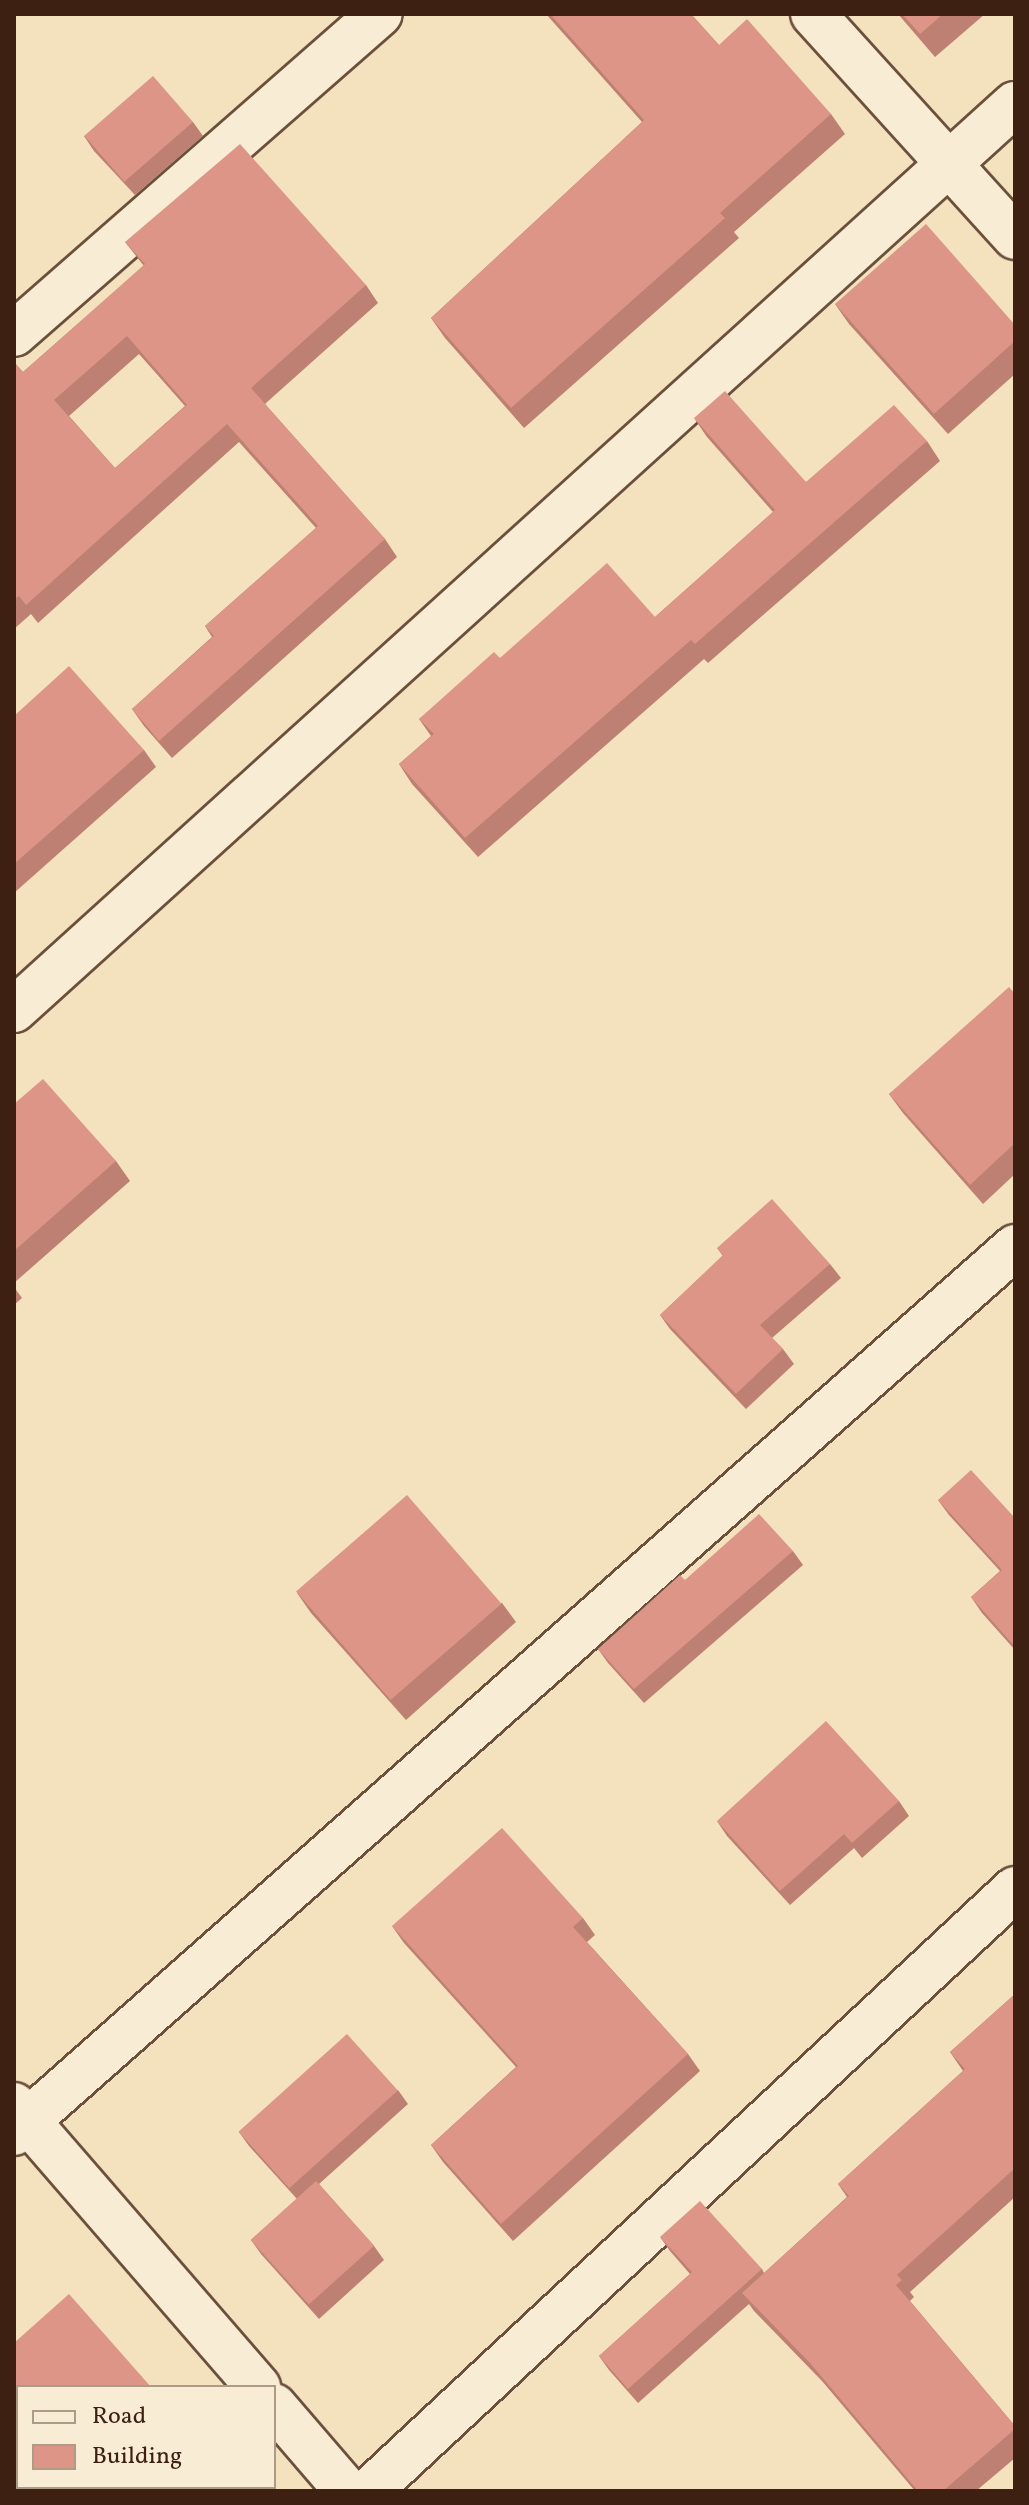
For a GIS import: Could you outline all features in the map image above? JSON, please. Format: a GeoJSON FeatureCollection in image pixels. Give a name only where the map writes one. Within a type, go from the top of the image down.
{"type":"FeatureCollection","features":[{"type":"Feature","properties":{"kind":"street"},"geometry":{"type":"LineString","coordinates":[[14,334],[380,14]]}},
{"type":"Feature","properties":{"kind":"street"},"geometry":{"type":"LineString","coordinates":[[813,14],[1015,237]]}},
{"type":"Feature","properties":{"kind":"street"},"geometry":{"type":"LineString","coordinates":[[14,1010],[1015,104]]}},
{"type":"Feature","properties":{"kind":"street"},"geometry":{"type":"LineString","coordinates":[[256,2385],[18,2119],[1015,1247]]}},
{"type":"Feature","properties":{"kind":"street"},"geometry":{"type":"LineString","coordinates":[[369,2491],[1015,1889]]}},
{"type":"Feature","properties":{"kind":"street"},"geometry":{"type":"LineString","coordinates":[[276,2408],[347,2491]]}},
{"type":"Feature","properties":{"kind":"building"},"geometry":{"type":"Polygon","coordinates":[[[550,14],[691,14],[719,45],[747,19],[831,114],[720,213],[725,218],[511,408],[431,318],[644,120],[550,14]]]}},
{"type":"Feature","properties":{"kind":"building"},"geometry":{"type":"Polygon","coordinates":[[[902,14],[943,14],[920,34],[902,14]]]}},
{"type":"Feature","properties":{"kind":"building"},"geometry":{"type":"Polygon","coordinates":[[[153,76],[193,122],[124,182],[84,136],[153,76]]]}},
{"type":"Feature","properties":{"kind":"building"},"geometry":{"type":"Polygon","coordinates":[[[240,144],[366,285],[251,388],[385,539],[159,741],[132,709],[214,636],[205,626],[318,526],[227,424],[26,605],[19,596],[14,600],[14,362],[23,372],[145,264],[125,242],[240,144]],[[127,336],[54,400],[115,468],[187,405],[127,336]]]}},
{"type":"Feature","properties":{"kind":"building"},"geometry":{"type":"Polygon","coordinates":[[[926,224],[1015,325],[1015,341],[934,414],[835,304],[926,224]]]}},
{"type":"Feature","properties":{"kind":"building"},"geometry":{"type":"Polygon","coordinates":[[[725,391],[806,482],[894,405],[927,441],[695,644],[691,640],[465,838],[399,764],[434,734],[419,719],[494,652],[500,658],[607,563],[655,617],[775,510],[694,418],[725,391]]]}},
{"type":"Feature","properties":{"kind":"building"},"geometry":{"type":"Polygon","coordinates":[[[69,666],[144,750],[14,864],[14,716],[69,666]]]}},
{"type":"Feature","properties":{"kind":"building"},"geometry":{"type":"Polygon","coordinates":[[[1009,987],[1015,994],[1015,1143],[970,1185],[889,1094],[1009,987]]]}},
{"type":"Feature","properties":{"kind":"building"},"geometry":{"type":"Polygon","coordinates":[[[43,1079],[116,1161],[14,1251],[14,1104],[43,1079]]]}},
{"type":"Feature","properties":{"kind":"building"},"geometry":{"type":"Polygon","coordinates":[[[772,1199],[830,1264],[760,1325],[783,1349],[736,1394],[660,1315],[723,1255],[717,1248],[772,1199]]]}},
{"type":"Feature","properties":{"kind":"building"},"geometry":{"type":"Polygon","coordinates":[[[971,1470],[1015,1518],[1015,1647],[971,1597],[1002,1570],[938,1500],[971,1470]]]}},
{"type":"Feature","properties":{"kind":"building"},"geometry":{"type":"Polygon","coordinates":[[[407,1495],[501,1604],[391,1700],[296,1591],[407,1495]]]}},
{"type":"Feature","properties":{"kind":"building"},"geometry":{"type":"Polygon","coordinates":[[[759,1514],[793,1551],[634,1689],[598,1649],[680,1575],[685,1580],[759,1514]]]}},
{"type":"Feature","properties":{"kind":"building"},"geometry":{"type":"Polygon","coordinates":[[[826,1721],[899,1801],[852,1843],[844,1834],[780,1891],[717,1821],[826,1721]]]}},
{"type":"Feature","properties":{"kind":"building"},"geometry":{"type":"Polygon","coordinates":[[[502,1828],[583,1918],[573,1927],[688,2054],[501,2224],[431,2145],[518,2066],[392,1926],[502,1828]]]}},
{"type":"Feature","properties":{"kind":"building"},"geometry":{"type":"Polygon","coordinates":[[[1015,1994],[1015,2168],[897,2275],[902,2280],[896,2285],[1015,2429],[943,2491],[918,2491],[810,2363],[742,2293],[849,2196],[838,2184],[965,2069],[950,2052],[1015,1994]]]}},
{"type":"Feature","properties":{"kind":"building"},"geometry":{"type":"Polygon","coordinates":[[[347,2034],[398,2090],[289,2188],[239,2132],[347,2034]]]}},
{"type":"Feature","properties":{"kind":"building"},"geometry":{"type":"Polygon","coordinates":[[[316,2181],[374,2246],[309,2305],[251,2240],[316,2181]]]}},
{"type":"Feature","properties":{"kind":"building"},"geometry":{"type":"Polygon","coordinates":[[[700,2201],[762,2269],[628,2389],[599,2356],[692,2272],[660,2237],[700,2201]]]}},
{"type":"Feature","properties":{"kind":"building"},"geometry":{"type":"Polygon","coordinates":[[[69,2294],[149,2385],[16,2385],[16,2489],[46,2489],[43,2491],[14,2491],[14,2343],[69,2294]]]}}]}
